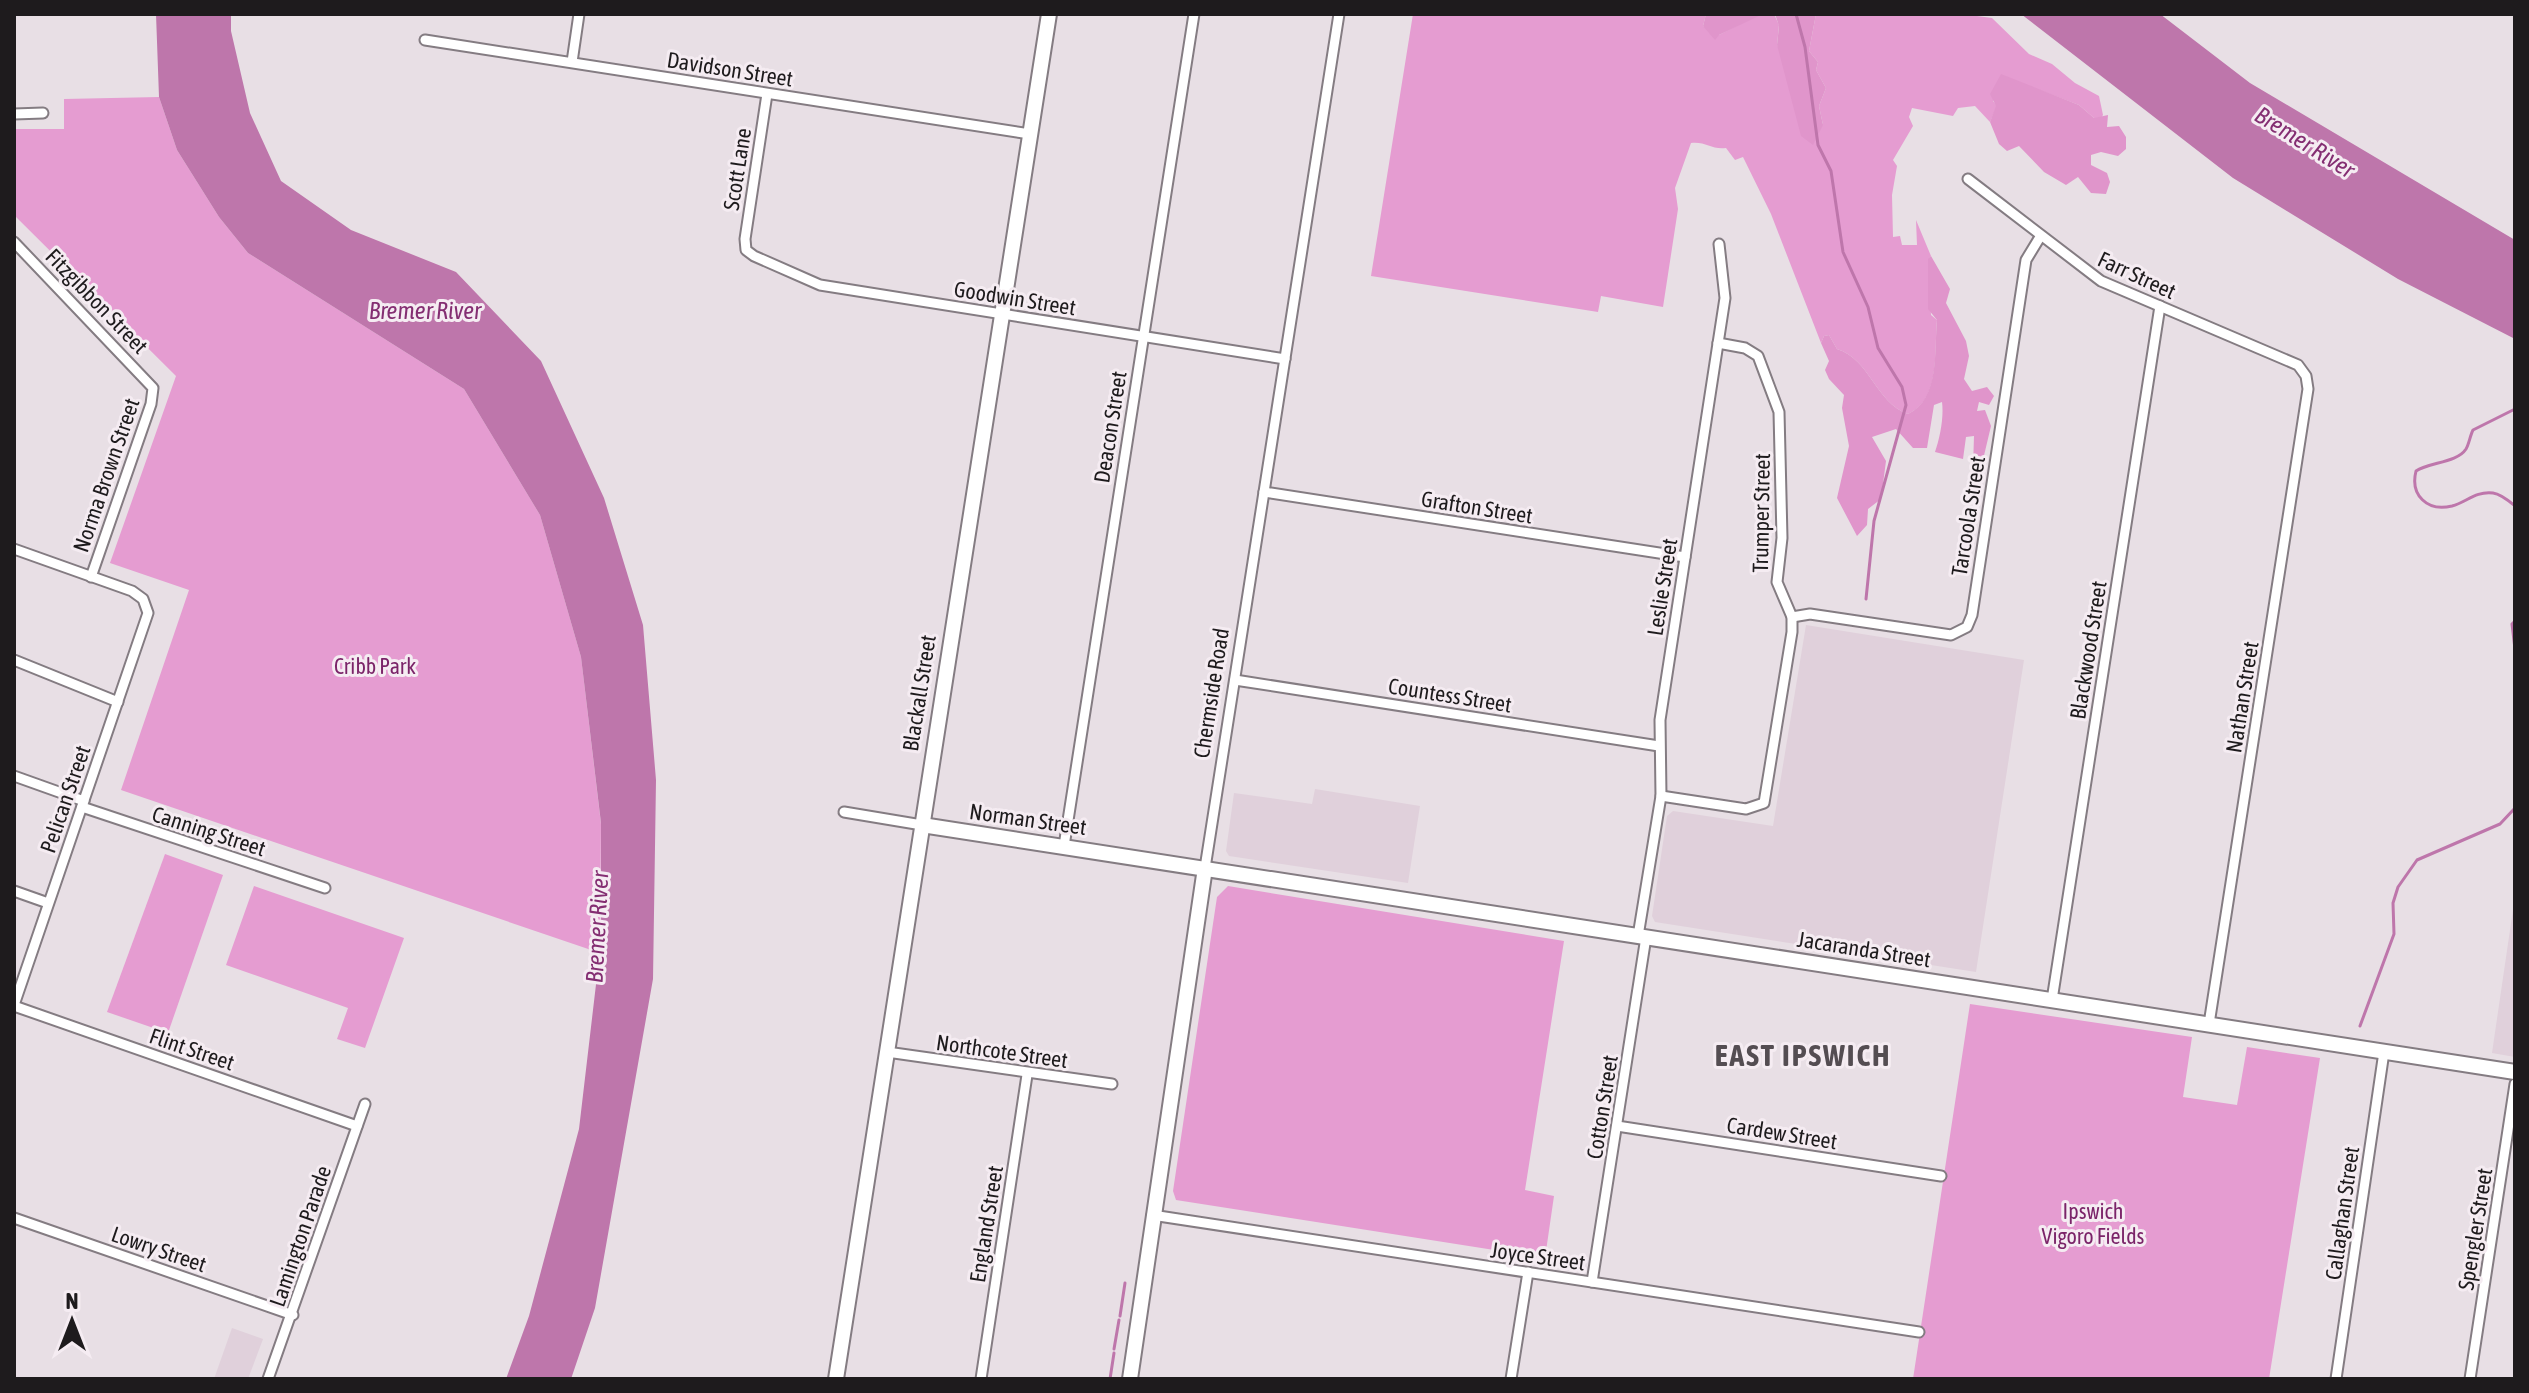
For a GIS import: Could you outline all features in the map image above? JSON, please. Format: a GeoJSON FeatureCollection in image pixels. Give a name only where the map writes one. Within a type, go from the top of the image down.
{"type":"FeatureCollection","features":[{"type":"Feature","properties":{"kind":"street"},"geometry":{"type":"LineString","coordinates":[[572,62],[579,14]]}},
{"type":"Feature","properties":{"kind":"street","name":"Blackall Street"},"geometry":{"type":"LineString","coordinates":[[836,1379],[1049,14]]}},
{"type":"Feature","properties":{"kind":"street","name":"Deacon Street"},"geometry":{"type":"LineString","coordinates":[[1064,846],[1194,14]]}},
{"type":"Feature","properties":{"kind":"street","name":"Chermside Road"},"geometry":{"type":"LineString","coordinates":[[1130,1379],[1205,868],[1339,14]]}},
{"type":"Feature","properties":{"kind":"street","name":"Davidson Street"},"geometry":{"type":"LineString","coordinates":[[425,40],[1030,134]]}},
{"type":"Feature","properties":{"kind":"street","name":"Scott Lane"},"geometry":{"type":"LineString","coordinates":[[746,250],[745,239],[767,94]]}},
{"type":"Feature","properties":{"kind":"street"},"geometry":{"type":"LineString","coordinates":[[14,114],[43,113]]}},
{"type":"Feature","properties":{"kind":"street","name":"Farr Street"},"geometry":{"type":"LineString","coordinates":[[1968,179],[2101,281],[2298,365],[2306,376]]}},
{"type":"Feature","properties":{"kind":"street","name":"Tarcoola Street"},"geometry":{"type":"LineString","coordinates":[[1792,617],[1810,614],[1946,635],[1967,627],[1972,615],[2026,260],[2040,237]]}},
{"type":"Feature","properties":{"kind":"street","name":"Fitzgibbon Street"},"geometry":{"type":"LineString","coordinates":[[14,242],[152,385]]}},
{"type":"Feature","properties":{"kind":"street","name":"Leslie Street"},"geometry":{"type":"LineString","coordinates":[[1642,936],[1661,796],[1659,746],[1725,298],[1719,244]]}},
{"type":"Feature","properties":{"kind":"street","name":"Goodwin Street"},"geometry":{"type":"LineString","coordinates":[[746,250],[814,283],[1285,359]]}},
{"type":"Feature","properties":{"kind":"street","name":"Blackwood Street"},"geometry":{"type":"LineString","coordinates":[[2052,1000],[2160,306]]}},
{"type":"Feature","properties":{"kind":"street","name":"Trumper Street"},"geometry":{"type":"LineString","coordinates":[[1661,796],[1746,809],[1761,806],[1767,795],[1792,617],[1777,582],[1782,538],[1777,406],[1755,353],[1718,343]]}},
{"type":"Feature","properties":{"kind":"street","name":"Nathan Street"},"geometry":{"type":"LineString","coordinates":[[2209,1024],[2308,389],[2306,376]]}},
{"type":"Feature","properties":{"kind":"street","name":"Norma Brown Street"},"geometry":{"type":"LineString","coordinates":[[91,577],[151,404],[152,385]]}},
{"type":"Feature","properties":{"kind":"street","name":"Grafton Street"},"geometry":{"type":"LineString","coordinates":[[1264,492],[1685,557]]}},
{"type":"Feature","properties":{"kind":"street"},"geometry":{"type":"LineString","coordinates":[[14,549],[91,577]]}},
{"type":"Feature","properties":{"kind":"street","name":"Pelican Street"},"geometry":{"type":"LineString","coordinates":[[14,1005],[147,620],[146,604],[132,591],[91,577]]}},
{"type":"Feature","properties":{"kind":"street"},"geometry":{"type":"LineString","coordinates":[[14,660],[118,702]]}},
{"type":"Feature","properties":{"kind":"street","name":"Countess Street"},"geometry":{"type":"LineString","coordinates":[[1235,680],[1659,746]]}},
{"type":"Feature","properties":{"kind":"street","name":"Canning Street"},"geometry":{"type":"LineString","coordinates":[[14,776],[83,804],[325,888]]}},
{"type":"Feature","properties":{"kind":"street","name":"Norman Street"},"geometry":{"type":"LineString","coordinates":[[844,812],[1205,868]]}},
{"type":"Feature","properties":{"kind":"street","name":"Jacaranda Street"},"geometry":{"type":"LineString","coordinates":[[1205,868],[2515,1072]]}},
{"type":"Feature","properties":{"kind":"street"},"geometry":{"type":"LineString","coordinates":[[14,891],[48,903]]}},
{"type":"Feature","properties":{"kind":"street","name":"Cotton Street"},"geometry":{"type":"LineString","coordinates":[[1592,1282],[1617,1126],[1642,936]]}},
{"type":"Feature","properties":{"kind":"street","name":"Flint Street"},"geometry":{"type":"LineString","coordinates":[[14,1005],[357,1126]]}},
{"type":"Feature","properties":{"kind":"street","name":"Northcote Street"},"geometry":{"type":"LineString","coordinates":[[887,1052],[1027,1075],[1112,1084]]}},
{"type":"Feature","properties":{"kind":"street","name":"Callaghan Street"},"geometry":{"type":"LineString","coordinates":[[2336,1379],[2384,1052]]}},
{"type":"Feature","properties":{"kind":"street","name":"England Street"},"geometry":{"type":"LineString","coordinates":[[981,1379],[1027,1075]]}},
{"type":"Feature","properties":{"kind":"street","name":"Spengler Street"},"geometry":{"type":"LineString","coordinates":[[2470,1379],[2515,1084]]}},
{"type":"Feature","properties":{"kind":"street","name":"Lamington Parade"},"geometry":{"type":"LineString","coordinates":[[268,1379],[365,1104]]}},
{"type":"Feature","properties":{"kind":"street","name":"Cardew Street"},"geometry":{"type":"LineString","coordinates":[[1617,1126],[1941,1176]]}},
{"type":"Feature","properties":{"kind":"street","name":"Joyce Street"},"geometry":{"type":"LineString","coordinates":[[1152,1215],[1919,1332]]}},
{"type":"Feature","properties":{"kind":"street","name":"Lowry Street"},"geometry":{"type":"LineString","coordinates":[[14,1218],[293,1315]]}},
{"type":"Feature","properties":{"kind":"street"},"geometry":{"type":"LineString","coordinates":[[1511,1379],[1528,1272]]}},
{"type":"Feature","properties":{"kind":"shaded area"},"geometry":{"type":"Polygon","coordinates":[[[1706,14],[1763,14],[1719,35],[1715,40],[1703,26],[1706,14]]]}},
{"type":"Feature","properties":{"kind":"shaded area"},"geometry":{"type":"Polygon","coordinates":[[[1775,14],[1816,14],[1809,51],[1818,62],[1816,70],[1826,88],[1819,106],[1823,125],[1813,145],[1801,136],[1777,45],[1779,26],[1775,14]]]}},
{"type":"Feature","properties":{"kind":"shaded area"},"geometry":{"type":"Polygon","coordinates":[[[2001,74],[2079,105],[2094,118],[2108,115],[2107,127],[2119,126],[2126,137],[2126,149],[2118,156],[2101,152],[2091,155],[2091,165],[2107,173],[2110,182],[2106,194],[2091,193],[2078,177],[2066,185],[2044,172],[2019,146],[2007,151],[1999,144],[1990,122],[1996,106],[1990,94],[2001,74]]]}},
{"type":"Feature","properties":{"kind":"shaded area"},"geometry":{"type":"Polygon","coordinates":[[[1931,256],[1950,289],[1946,303],[1966,341],[1969,356],[1964,379],[1972,391],[1987,387],[1994,396],[1989,405],[1979,402],[1977,411],[1985,410],[1991,426],[1982,464],[1973,468],[1974,436],[1966,437],[1963,459],[1935,452],[1941,427],[1942,402],[1934,405],[1927,448],[1913,448],[1896,429],[1872,437],[1886,461],[1881,499],[1868,509],[1867,525],[1857,536],[1837,498],[1849,446],[1842,408],[1844,395],[1825,370],[1829,361],[1821,343],[1824,336],[1829,335],[1837,349],[1857,362],[1897,408],[1908,414],[1918,407],[1930,386],[1935,359],[1937,320],[1928,309],[1928,259],[1931,256]]]}},
{"type":"Feature","properties":{"kind":"shaded area"},"geometry":{"type":"Polygon","coordinates":[[[1806,625],[2024,660],[1976,972],[1655,922],[1652,916],[1667,816],[1673,811],[1773,826],[1806,625]]]}},
{"type":"Feature","properties":{"kind":"shaded area"},"geometry":{"type":"Polygon","coordinates":[[[1315,789],[1420,806],[1408,883],[1229,856],[1226,851],[1234,793],[1312,804],[1315,789]]]}},
{"type":"Feature","properties":{"kind":"shaded area"},"geometry":{"type":"Polygon","coordinates":[[[2515,896],[2515,1057],[2492,1053],[2515,896]]]}},
{"type":"Feature","properties":{"kind":"shaded area"},"geometry":{"type":"Polygon","coordinates":[[[232,1328],[263,1339],[248,1379],[214,1379],[232,1328]]]}},
{"type":"Feature","properties":{"kind":"green space"},"geometry":{"type":"Polygon","coordinates":[[[1413,14],[1706,14],[1703,26],[1719,35],[1758,15],[1774,14],[1779,25],[1777,45],[1823,125],[1819,106],[1826,88],[1816,70],[1818,62],[1809,51],[1816,14],[1962,14],[1992,18],[2029,54],[2052,64],[2075,83],[2099,96],[2103,115],[2094,118],[2079,105],[2011,79],[1993,101],[1997,106],[1990,122],[1975,106],[1958,108],[1953,116],[1912,108],[1909,117],[1913,126],[1893,160],[1897,166],[1892,195],[1893,237],[1900,236],[1902,245],[1917,245],[1916,220],[1931,256],[1928,260],[1931,315],[1937,320],[1931,386],[1919,407],[1908,414],[1888,400],[1857,362],[1837,349],[1829,335],[1824,336],[1821,343],[1771,214],[1743,157],[1735,160],[1726,148],[1691,143],[1675,188],[1678,209],[1663,307],[1601,296],[1598,312],[1371,276],[1413,14]]]}},
{"type":"Feature","properties":{"kind":"green space","name":"Cribb Park"},"geometry":{"type":"Polygon","coordinates":[[[159,97],[177,150],[219,217],[248,253],[464,389],[540,515],[581,657],[601,824],[600,953],[121,790],[189,590],[110,563],[176,376],[14,215],[14,129],[64,129],[64,99],[159,97]]]}},
{"type":"Feature","properties":{"kind":"green space"},"geometry":{"type":"Polygon","coordinates":[[[165,854],[223,875],[168,1033],[107,1012],[165,854]]]}},
{"type":"Feature","properties":{"kind":"green space"},"geometry":{"type":"Polygon","coordinates":[[[254,886],[404,938],[365,1048],[337,1039],[348,1008],[226,965],[254,886]]]}},
{"type":"Feature","properties":{"kind":"green space"},"geometry":{"type":"Polygon","coordinates":[[[1228,886],[1564,941],[1525,1190],[1554,1196],[1545,1258],[1176,1200],[1173,1191],[1217,897],[1228,886]]]}},
{"type":"Feature","properties":{"kind":"green space","name":"Ipswich Vigoro Fields"},"geometry":{"type":"Polygon","coordinates":[[[1970,1004],[2192,1037],[2183,1097],[2237,1105],[2247,1047],[2320,1058],[2269,1379],[1913,1379],[1970,1004]]]}},
{"type":"Feature","properties":{"kind":"water","name":"Bremer River"},"geometry":{"type":"Polygon","coordinates":[[[156,14],[231,14],[231,31],[250,113],[281,181],[351,230],[456,272],[541,361],[604,498],[643,625],[656,780],[653,979],[595,1308],[571,1379],[506,1379],[529,1316],[579,1129],[601,942],[601,823],[581,657],[540,515],[464,389],[248,253],[219,217],[177,150],[159,97],[156,14]]]}},
{"type":"Feature","properties":{"kind":"water","name":"Bremer River"},"geometry":{"type":"Polygon","coordinates":[[[2021,14],[2160,14],[2250,83],[2515,240],[2515,339],[2398,279],[2233,178],[2021,14]]]}},
{"type":"Feature","properties":{"kind":"waterway"},"geometry":{"type":"LineString","coordinates":[[1796,14],[1805,47],[1818,145],[1831,171],[1843,252],[1868,307],[1878,348],[1902,387],[1906,405],[1874,521],[1866,599]]}},
{"type":"Feature","properties":{"kind":"waterway"},"geometry":{"type":"LineString","coordinates":[[2515,409],[2473,430],[2462,454],[2416,471],[2415,480],[2422,500],[2435,506],[2452,506],[2487,493],[2499,495],[2515,506]]}},
{"type":"Feature","properties":{"kind":"waterway"},"geometry":{"type":"LineString","coordinates":[[2515,621],[2512,624],[2515,649]]}},
{"type":"Feature","properties":{"kind":"waterway"},"geometry":{"type":"LineString","coordinates":[[2360,1026],[2394,934],[2393,903],[2398,887],[2417,860],[2500,824],[2515,808]]}},
{"type":"Feature","properties":{"kind":"waterway"},"geometry":{"type":"LineString","coordinates":[[1120,1316],[1125,1283]]}},
{"type":"Feature","properties":{"kind":"waterway"},"geometry":{"type":"LineString","coordinates":[[1114,1349],[1119,1320]]}},
{"type":"Feature","properties":{"kind":"waterway"},"geometry":{"type":"LineString","coordinates":[[1110,1379],[1114,1353]]}},
{"type":"Feature","properties":{"kind":"district","name":"EAST IPSWICH"},"geometry":{"type":"Point","coordinates":[1803,1055]}}]}
